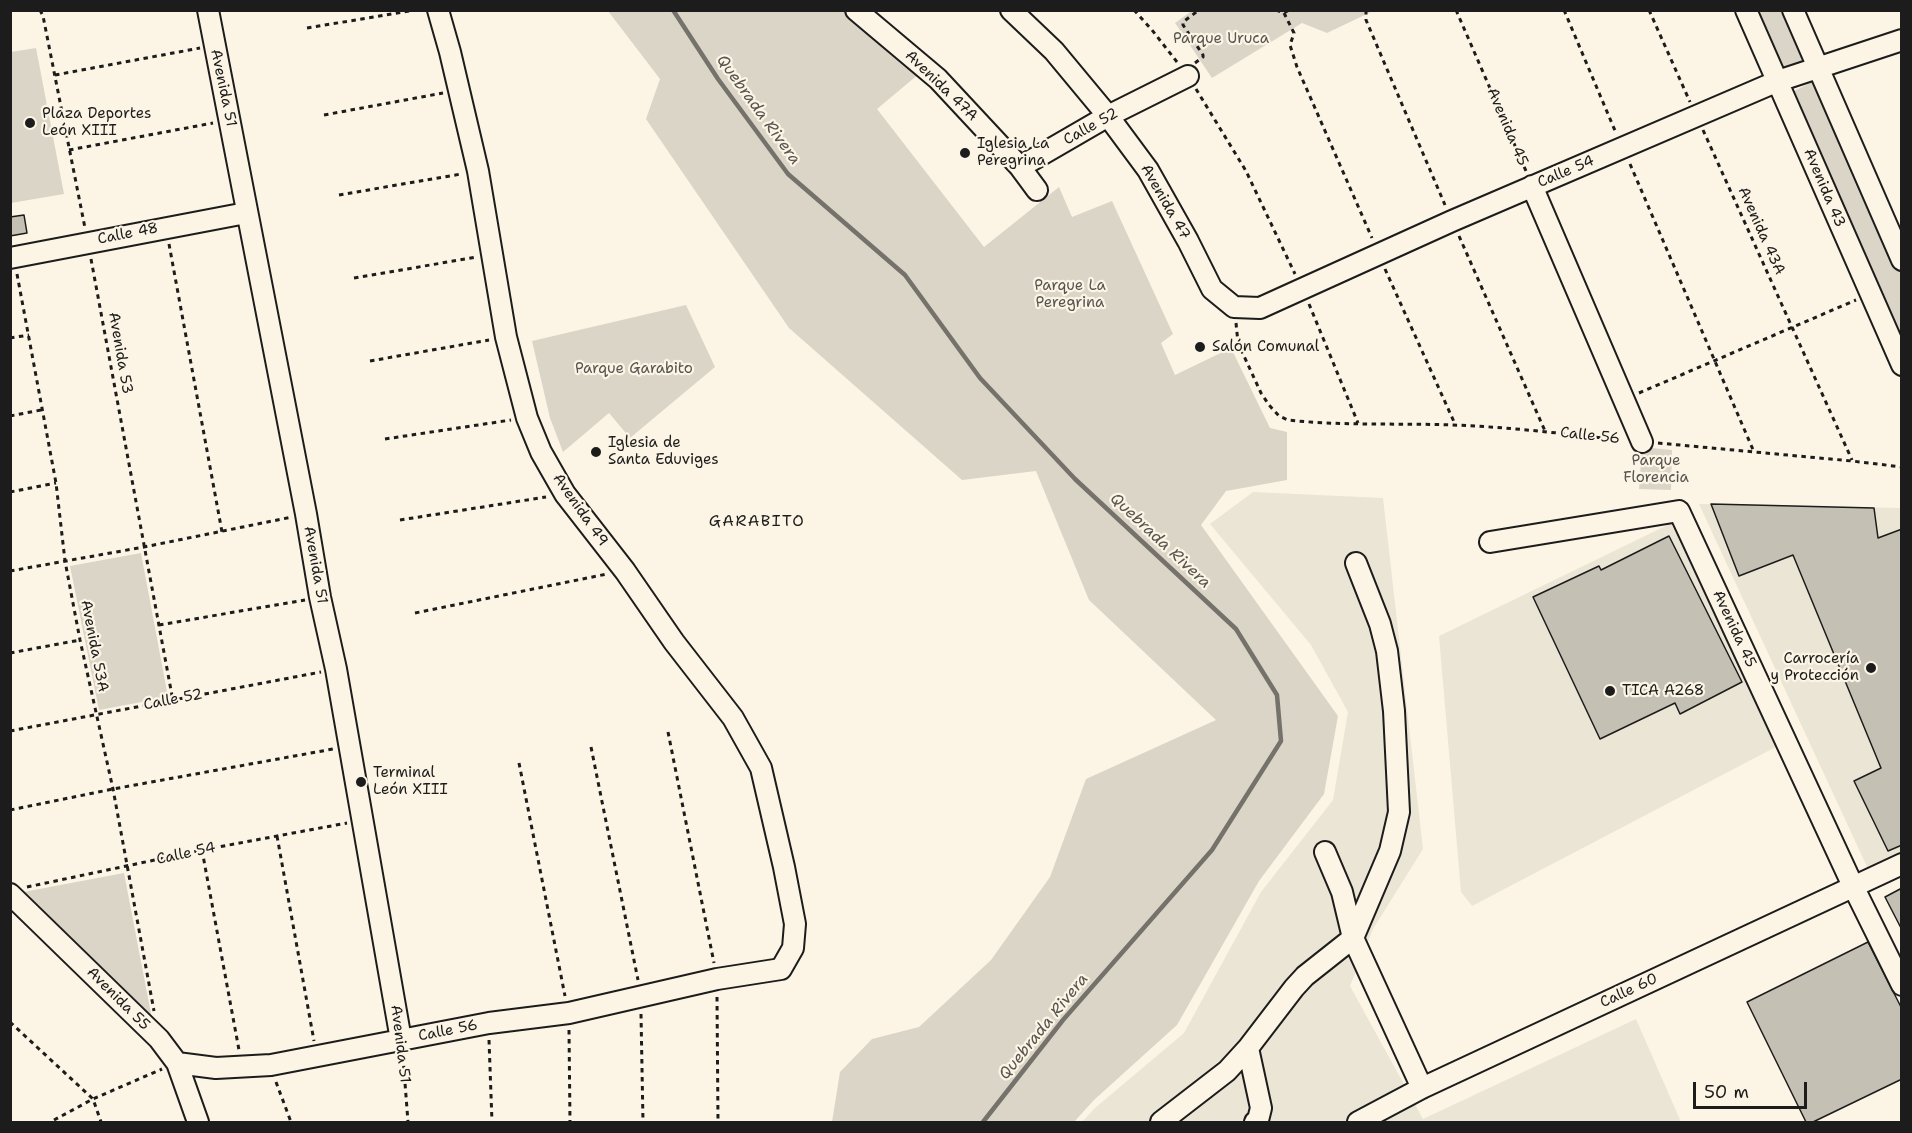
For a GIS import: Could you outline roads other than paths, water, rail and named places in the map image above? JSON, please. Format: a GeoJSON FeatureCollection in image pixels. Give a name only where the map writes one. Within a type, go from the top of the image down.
{"type":"FeatureCollection","features":[{"type":"Feature","properties":{"kind":"street","name":"Avenida 51"},"geometry":{"type":"LineString","coordinates":[[207,10],[306,514],[320,597],[336,669],[401,1040]]}},
{"type":"Feature","properties":{"kind":"street","name":"Avenida 49"},"geometry":{"type":"LineString","coordinates":[[438,10],[478,171],[506,337],[527,418],[541,452],[565,494],[625,571],[674,642],[734,718],[761,768],[795,924],[793,948],[781,969]]}},
{"type":"Feature","properties":{"kind":"street","name":"Avenida 47A"},"geometry":{"type":"LineString","coordinates":[[856,10],[938,80],[1020,167]]}},
{"type":"Feature","properties":{"kind":"street","name":"Avenida 47"},"geometry":{"type":"LineString","coordinates":[[1011,10],[1054,51],[1108,116],[1148,170],[1188,241],[1212,290],[1234,307]]}},
{"type":"Feature","properties":{"kind":"street","name":"Avenida 43"},"geometry":{"type":"LineString","coordinates":[[1746,10],[1902,365]]}},
{"type":"Feature","properties":{"kind":"street"},"geometry":{"type":"LineString","coordinates":[[1793,10],[1902,260]]}},
{"type":"Feature","properties":{"kind":"street","name":"Calle 54"},"geometry":{"type":"LineString","coordinates":[[1234,307],[1260,308],[1532,186],[1778,81],[1817,66],[1902,40]]}},
{"type":"Feature","properties":{"kind":"street","name":"Calle 52"},"geometry":{"type":"LineString","coordinates":[[1020,167],[1186,73]]}},
{"type":"Feature","properties":{"kind":"street"},"geometry":{"type":"LineString","coordinates":[[1020,167],[1037,190]]}},
{"type":"Feature","properties":{"kind":"street"},"geometry":{"type":"LineString","coordinates":[[1532,186],[1642,442]]}},
{"type":"Feature","properties":{"kind":"street","name":"Calle 48"},"geometry":{"type":"LineString","coordinates":[[12,257],[246,213]]}},
{"type":"Feature","properties":{"kind":"street","name":"Avenida 45"},"geometry":{"type":"LineString","coordinates":[[1490,542],[1679,511],[1853,886],[1902,985]]}},
{"type":"Feature","properties":{"kind":"street"},"geometry":{"type":"LineString","coordinates":[[1161,1122],[1227,1071],[1305,976],[1353,938],[1390,851],[1399,812],[1394,711],[1387,651],[1380,624],[1356,563]]}},
{"type":"Feature","properties":{"kind":"street"},"geometry":{"type":"LineString","coordinates":[[1325,852],[1342,892],[1353,938],[1422,1088]]}},
{"type":"Feature","properties":{"kind":"street","name":"Calle 60"},"geometry":{"type":"LineString","coordinates":[[1358,1122],[1422,1088],[1902,864]]}},
{"type":"Feature","properties":{"kind":"street","name":"Avenida 55"},"geometry":{"type":"LineString","coordinates":[[16,891],[159,1039],[177,1062],[198,1122]]}},
{"type":"Feature","properties":{"kind":"street","name":"Calle 56"},"geometry":{"type":"LineString","coordinates":[[177,1062],[216,1068],[271,1065],[317,1058],[489,1023],[568,1013],[717,979],[781,969]]}},
{"type":"Feature","properties":{"kind":"street"},"geometry":{"type":"LineString","coordinates":[[1248,1048],[1261,1108],[1255,1122]]}},
{"type":"Feature","properties":{"kind":"waterway","name":"Quebrada Rivera"},"geometry":{"type":"LineString","coordinates":[[673,10],[718,79],[788,174],[905,275],[980,378],[1075,479],[1236,629],[1277,695],[1281,741],[1212,850],[1063,1020],[983,1122]]}},
{"type":"Feature","properties":{"kind":"place","name":"Plaza Deportes León XIII"},"geometry":{"type":"Point","coordinates":[30,123]}},
{"type":"Feature","properties":{"kind":"place","name":"Iglesia La Peregrina"},"geometry":{"type":"Point","coordinates":[965,153]}},
{"type":"Feature","properties":{"kind":"place","name":"Salón Comunal"},"geometry":{"type":"Point","coordinates":[1200,347]}},
{"type":"Feature","properties":{"kind":"place","name":"Iglesia de Santa Eduviges"},"geometry":{"type":"Point","coordinates":[596,452]}},
{"type":"Feature","properties":{"kind":"place","name":"Carrocería y Protección"},"geometry":{"type":"Point","coordinates":[1871,668]}},
{"type":"Feature","properties":{"kind":"place","name":"TICA A268"},"geometry":{"type":"Point","coordinates":[1610,691]}},
{"type":"Feature","properties":{"kind":"place","name":"Terminal León XIII"},"geometry":{"type":"Point","coordinates":[361,782]}},
{"type":"Feature","properties":{"kind":"district","name":"GARABITO"},"geometry":{"type":"Point","coordinates":[757,522]}},
{"type":"Feature","properties":{"kind":"park label","name":"Parque Uruca"},"geometry":{"type":"Point","coordinates":[1221,39]}},
{"type":"Feature","properties":{"kind":"park label","name":"Parque La Peregrina"},"geometry":{"type":"Point","coordinates":[1070,294]}},
{"type":"Feature","properties":{"kind":"park label","name":"Parque Garabito"},"geometry":{"type":"Point","coordinates":[634,369]}},
{"type":"Feature","properties":{"kind":"park label","name":"Parque Florencia"},"geometry":{"type":"Point","coordinates":[1656,470]}}]}
